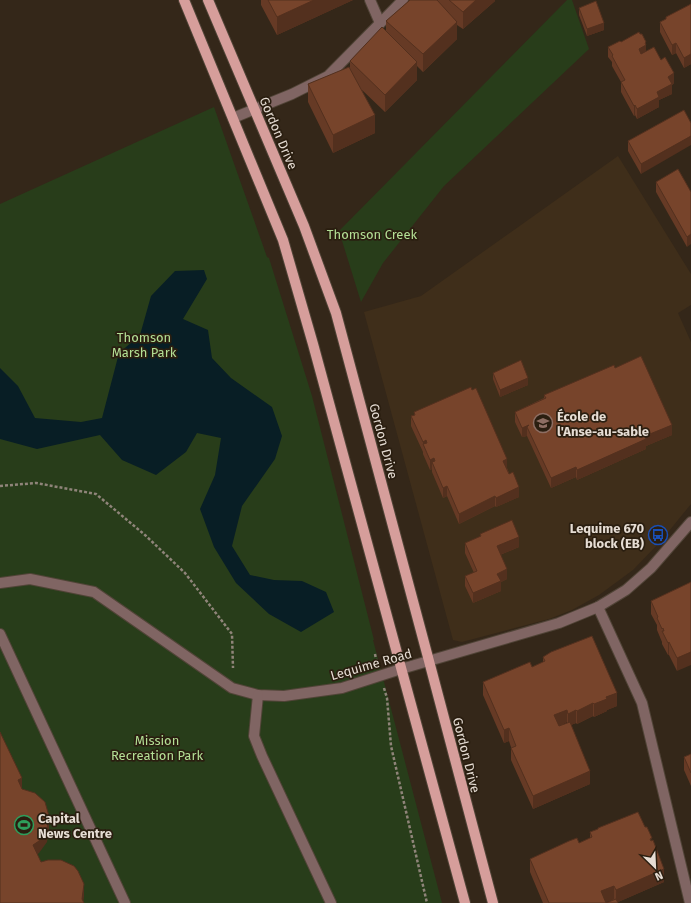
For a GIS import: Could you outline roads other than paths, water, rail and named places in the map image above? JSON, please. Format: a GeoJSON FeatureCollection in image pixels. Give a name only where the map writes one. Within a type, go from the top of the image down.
{"type":"FeatureCollection","features":[{"type":"Feature","properties":{"kind":"main road"},"geometry":{"type":"LineString","coordinates":[[184,0],[283,240],[313,344],[465,903]]}},
{"type":"Feature","properties":{"kind":"main road","name":"Gordon Drive"},"geometry":{"type":"LineString","coordinates":[[208,0],[304,226],[336,313],[493,903]]}},
{"type":"Feature","properties":{"kind":"street"},"geometry":{"type":"LineString","coordinates":[[370,0],[380,23]]}},
{"type":"Feature","properties":{"kind":"street"},"geometry":{"type":"LineString","coordinates":[[233,118],[254,108],[292,94],[328,76],[403,0]]}},
{"type":"Feature","properties":{"kind":"street","name":"Lequime Road"},"geometry":{"type":"LineString","coordinates":[[0,583],[30,579],[94,592],[232,688],[258,695],[284,696],[342,688],[401,669],[559,623],[598,607],[626,590],[651,568],[691,522]]}},
{"type":"Feature","properties":{"kind":"street"},"geometry":{"type":"LineString","coordinates":[[598,607],[642,703],[690,903]]}},
{"type":"Feature","properties":{"kind":"street"},"geometry":{"type":"LineString","coordinates":[[0,634],[125,903]]}},
{"type":"Feature","properties":{"kind":"street"},"geometry":{"type":"LineString","coordinates":[[258,695],[254,736],[331,903]]}},
{"type":"Feature","properties":{"kind":"water"},"geometry":{"type":"Polygon","coordinates":[[[204,270],[207,279],[183,319],[208,330],[212,358],[231,378],[272,407],[282,436],[275,459],[242,506],[232,546],[250,575],[274,580],[302,581],[326,592],[334,612],[301,632],[269,614],[236,583],[214,547],[200,509],[215,475],[221,438],[197,433],[186,452],[156,475],[122,460],[100,435],[37,449],[0,439],[0,368],[18,386],[35,418],[81,422],[102,418],[119,353],[140,335],[151,296],[175,271],[204,270]]]}},
{"type":"Feature","properties":{"kind":"place","name":"École de l'Anse-au-sable"},"geometry":{"type":"Point","coordinates":[543,423]}},
{"type":"Feature","properties":{"kind":"place","name":"Lequime 670 block (EB)"},"geometry":{"type":"Point","coordinates":[658,535]}},
{"type":"Feature","properties":{"kind":"place","name":"Capital News Centre"},"geometry":{"type":"Point","coordinates":[24,825]}},
{"type":"Feature","properties":{"kind":"park label","name":"Thomson Creek"},"geometry":{"type":"Point","coordinates":[372,234]}},
{"type":"Feature","properties":{"kind":"park label","name":"Thomson Marsh Park"},"geometry":{"type":"Point","coordinates":[144,344]}},
{"type":"Feature","properties":{"kind":"park label","name":"Mission Recreation Park"},"geometry":{"type":"Point","coordinates":[157,748]}}]}
